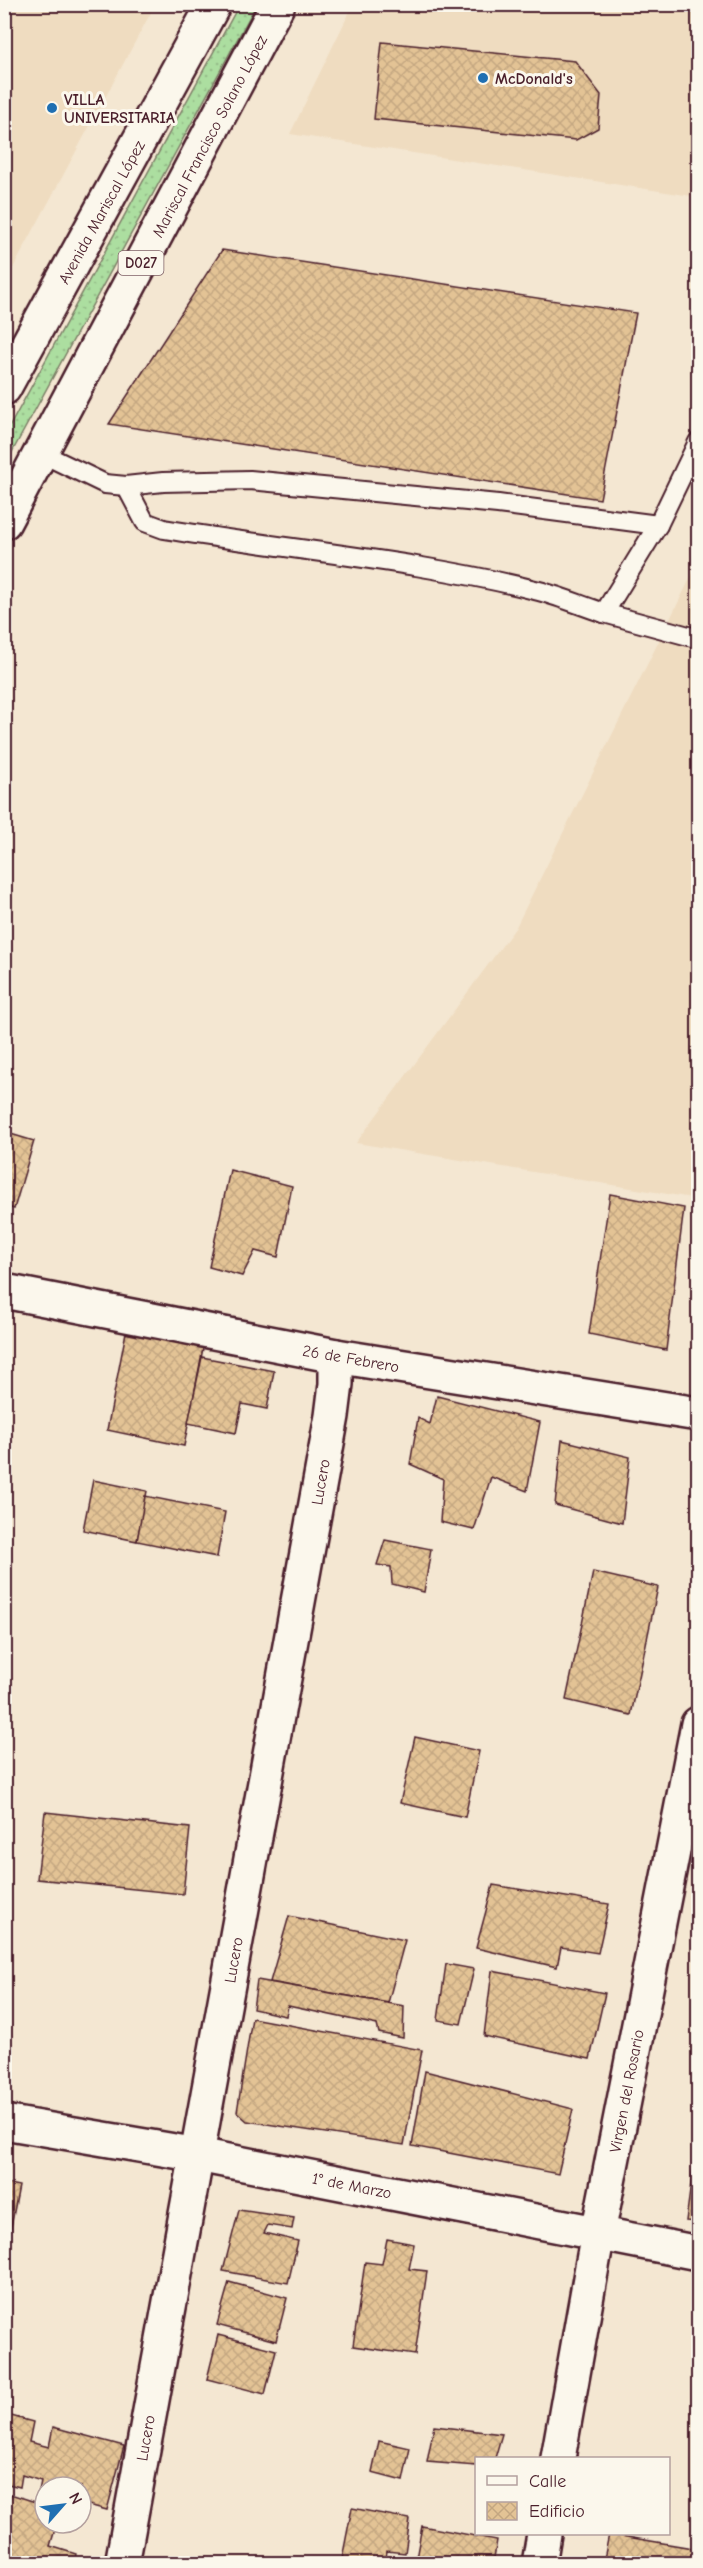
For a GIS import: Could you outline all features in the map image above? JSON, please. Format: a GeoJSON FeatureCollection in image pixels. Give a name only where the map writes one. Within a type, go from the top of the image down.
{"type":"FeatureCollection","features":[{"type":"Feature","properties":{"kind":"main road","name":"Avenida Mariscal López"},"geometry":{"type":"LineString","coordinates":[[4,388],[214,4]]}},
{"type":"Feature","properties":{"kind":"main road","name":"Mariscal Francisco Solano López"},"geometry":{"type":"LineString","coordinates":[[4,522],[278,4]]}},
{"type":"Feature","properties":{"kind":"main road","name":"26 de Febrero"},"geometry":{"type":"LineString","coordinates":[[4,1291],[336,1356],[699,1414]]}},
{"type":"Feature","properties":{"kind":"main road","name":"Lucero"},"geometry":{"type":"LineString","coordinates":[[122,2564],[332,1416],[336,1384],[336,1356]]}},
{"type":"Feature","properties":{"kind":"main road","name":"Virgen del Rosario"},"geometry":{"type":"LineString","coordinates":[[558,2457],[598,2233],[699,1724]]}},
{"type":"Feature","properties":{"kind":"main road","name":"1° de Marzo"},"geometry":{"type":"LineString","coordinates":[[4,2122],[198,2155],[699,2253]]}},
{"type":"Feature","properties":{"kind":"main road"},"geometry":{"type":"LineString","coordinates":[[539,2564],[544,2535]]}},
{"type":"Feature","properties":{"kind":"lane"},"geometry":{"type":"LineString","coordinates":[[604,613],[658,525],[699,442]]}},
{"type":"Feature","properties":{"kind":"lane"},"geometry":{"type":"LineString","coordinates":[[41,453],[105,484],[126,486],[163,482],[250,480],[498,504],[658,525]]}},
{"type":"Feature","properties":{"kind":"lane"},"geometry":{"type":"LineString","coordinates":[[126,486],[145,522],[164,529],[361,558],[540,591],[604,613],[696,638]]}},
{"type":"Feature","properties":{"kind":"shaded area","name":"VILLA UNIVERSITARIA"},"geometry":{"type":"Polygon","coordinates":[[[4,5],[155,5],[5,283],[4,5]]]}},
{"type":"Feature","properties":{"kind":"shaded area"},"geometry":{"type":"Polygon","coordinates":[[[353,5],[698,5],[698,197],[290,134],[353,5]]]}},
{"type":"Feature","properties":{"kind":"shaded area"},"geometry":{"type":"Polygon","coordinates":[[[698,563],[698,1199],[356,1143],[516,927],[698,563]]]}},
{"type":"Feature","properties":{"kind":"green space"},"geometry":{"type":"Polygon","coordinates":[[[239,5],[256,5],[5,465],[5,435],[239,5]]]}},
{"type":"Feature","properties":{"kind":"building","name":"McDonald's"},"geometry":{"type":"Polygon","coordinates":[[[382,42],[575,61],[601,95],[598,128],[576,140],[374,119],[382,42]]]}},
{"type":"Feature","properties":{"kind":"building"},"geometry":{"type":"Polygon","coordinates":[[[222,250],[636,313],[600,499],[109,424],[222,250]]]}},
{"type":"Feature","properties":{"kind":"building"},"geometry":{"type":"Polygon","coordinates":[[[4,1132],[34,1141],[14,1209],[4,1206],[4,1132]]]}},
{"type":"Feature","properties":{"kind":"building"},"geometry":{"type":"Polygon","coordinates":[[[230,1170],[292,1186],[278,1257],[255,1251],[242,1276],[209,1267],[230,1170]]]}},
{"type":"Feature","properties":{"kind":"building"},"geometry":{"type":"Polygon","coordinates":[[[610,1194],[684,1208],[666,1350],[589,1334],[610,1194]]]}},
{"type":"Feature","properties":{"kind":"building"},"geometry":{"type":"Polygon","coordinates":[[[127,1327],[204,1343],[184,1446],[107,1430],[127,1327]]]}},
{"type":"Feature","properties":{"kind":"building"},"geometry":{"type":"Polygon","coordinates":[[[202,1357],[274,1371],[267,1409],[242,1404],[236,1433],[188,1423],[202,1357]]]}},
{"type":"Feature","properties":{"kind":"building"},"geometry":{"type":"Polygon","coordinates":[[[437,1396],[540,1422],[527,1491],[491,1477],[474,1530],[440,1522],[443,1479],[410,1464],[418,1418],[430,1424],[437,1396]]]}},
{"type":"Feature","properties":{"kind":"building"},"geometry":{"type":"Polygon","coordinates":[[[562,1440],[630,1457],[622,1523],[555,1505],[562,1440]]]}},
{"type":"Feature","properties":{"kind":"building"},"geometry":{"type":"Polygon","coordinates":[[[93,1480],[147,1491],[137,1541],[83,1530],[93,1480]]]}},
{"type":"Feature","properties":{"kind":"building"},"geometry":{"type":"Polygon","coordinates":[[[145,1496],[225,1512],[217,1557],[137,1541],[145,1496]]]}},
{"type":"Feature","properties":{"kind":"building"},"geometry":{"type":"Polygon","coordinates":[[[385,1540],[431,1549],[424,1592],[392,1584],[391,1567],[377,1565],[385,1540]]]}},
{"type":"Feature","properties":{"kind":"building"},"geometry":{"type":"Polygon","coordinates":[[[593,1572],[658,1587],[631,1715],[566,1700],[593,1572]]]}},
{"type":"Feature","properties":{"kind":"building"},"geometry":{"type":"Polygon","coordinates":[[[415,1737],[479,1751],[465,1817],[400,1803],[415,1737]]]}},
{"type":"Feature","properties":{"kind":"building"},"geometry":{"type":"Polygon","coordinates":[[[45,1812],[190,1828],[183,1894],[37,1879],[45,1812]]]}},
{"type":"Feature","properties":{"kind":"building"},"geometry":{"type":"Polygon","coordinates":[[[493,1885],[609,1904],[598,1953],[561,1947],[557,1967],[476,1948],[493,1885]]]}},
{"type":"Feature","properties":{"kind":"building"},"geometry":{"type":"Polygon","coordinates":[[[289,1916],[405,1940],[388,2003],[270,1982],[289,1916]]]}},
{"type":"Feature","properties":{"kind":"building"},"geometry":{"type":"Polygon","coordinates":[[[446,1964],[474,1969],[461,2024],[438,2020],[446,1964]]]}},
{"type":"Feature","properties":{"kind":"building"},"geometry":{"type":"Polygon","coordinates":[[[492,1971],[605,1993],[590,2059],[484,2036],[492,1971]]]}},
{"type":"Feature","properties":{"kind":"building"},"geometry":{"type":"Polygon","coordinates":[[[257,1980],[404,2006],[403,2038],[379,2033],[377,2025],[288,2006],[286,2016],[253,2009],[257,1980]]]}},
{"type":"Feature","properties":{"kind":"building"},"geometry":{"type":"Polygon","coordinates":[[[252,2018],[422,2050],[404,2145],[247,2121],[237,2112],[252,2018]]]}},
{"type":"Feature","properties":{"kind":"building"},"geometry":{"type":"Polygon","coordinates":[[[425,2071],[573,2109],[558,2174],[412,2146],[425,2071]]]}},
{"type":"Feature","properties":{"kind":"building"},"geometry":{"type":"Polygon","coordinates":[[[698,2130],[698,2222],[686,2221],[698,2130]]]}},
{"type":"Feature","properties":{"kind":"building"},"geometry":{"type":"Polygon","coordinates":[[[4,2183],[19,2186],[4,2263],[4,2183]]]}},
{"type":"Feature","properties":{"kind":"building"},"geometry":{"type":"Polygon","coordinates":[[[239,2210],[294,2218],[292,2229],[268,2225],[264,2233],[298,2241],[288,2283],[223,2271],[239,2210]]]}},
{"type":"Feature","properties":{"kind":"building"},"geometry":{"type":"Polygon","coordinates":[[[387,2239],[414,2244],[409,2269],[427,2271],[415,2355],[353,2346],[365,2262],[382,2264],[387,2239]]]}},
{"type":"Feature","properties":{"kind":"building"},"geometry":{"type":"Polygon","coordinates":[[[229,2282],[287,2298],[276,2341],[217,2325],[229,2282]]]}},
{"type":"Feature","properties":{"kind":"building"},"geometry":{"type":"Polygon","coordinates":[[[218,2335],[276,2350],[265,2394],[207,2379],[218,2335]]]}},
{"type":"Feature","properties":{"kind":"building"},"geometry":{"type":"Polygon","coordinates":[[[4,2414],[33,2422],[29,2442],[49,2447],[53,2427],[124,2446],[107,2510],[93,2506],[93,2475],[33,2475],[33,2478],[22,2475],[20,2487],[4,2483],[4,2414]]]}},
{"type":"Feature","properties":{"kind":"building"},"geometry":{"type":"Polygon","coordinates":[[[434,2426],[502,2434],[495,2457],[475,2457],[475,2466],[427,2462],[434,2426]]]}},
{"type":"Feature","properties":{"kind":"building"},"geometry":{"type":"Polygon","coordinates":[[[379,2441],[410,2448],[403,2481],[372,2473],[379,2441]]]}},
{"type":"Feature","properties":{"kind":"building"},"geometry":{"type":"Polygon","coordinates":[[[4,2492],[33,2501],[33,2535],[53,2535],[50,2546],[76,2554],[74,2564],[4,2564],[4,2492]]]}},
{"type":"Feature","properties":{"kind":"building"},"geometry":{"type":"Polygon","coordinates":[[[352,2508],[410,2519],[405,2553],[387,2551],[385,2564],[341,2564],[352,2508]]]}},
{"type":"Feature","properties":{"kind":"building"},"geometry":{"type":"Polygon","coordinates":[[[422,2526],[497,2540],[493,2564],[415,2564],[422,2526]]]}},
{"type":"Feature","properties":{"kind":"building"},"geometry":{"type":"Polygon","coordinates":[[[609,2535],[698,2549],[698,2564],[603,2564],[609,2535]]]}},
{"type":"Feature","properties":{"kind":"place","name":"McDonald's"},"geometry":{"type":"Point","coordinates":[483,78]}},
{"type":"Feature","properties":{"kind":"place","name":"VILLA UNIVERSITARIA"},"geometry":{"type":"Point","coordinates":[52,108]}}]}
